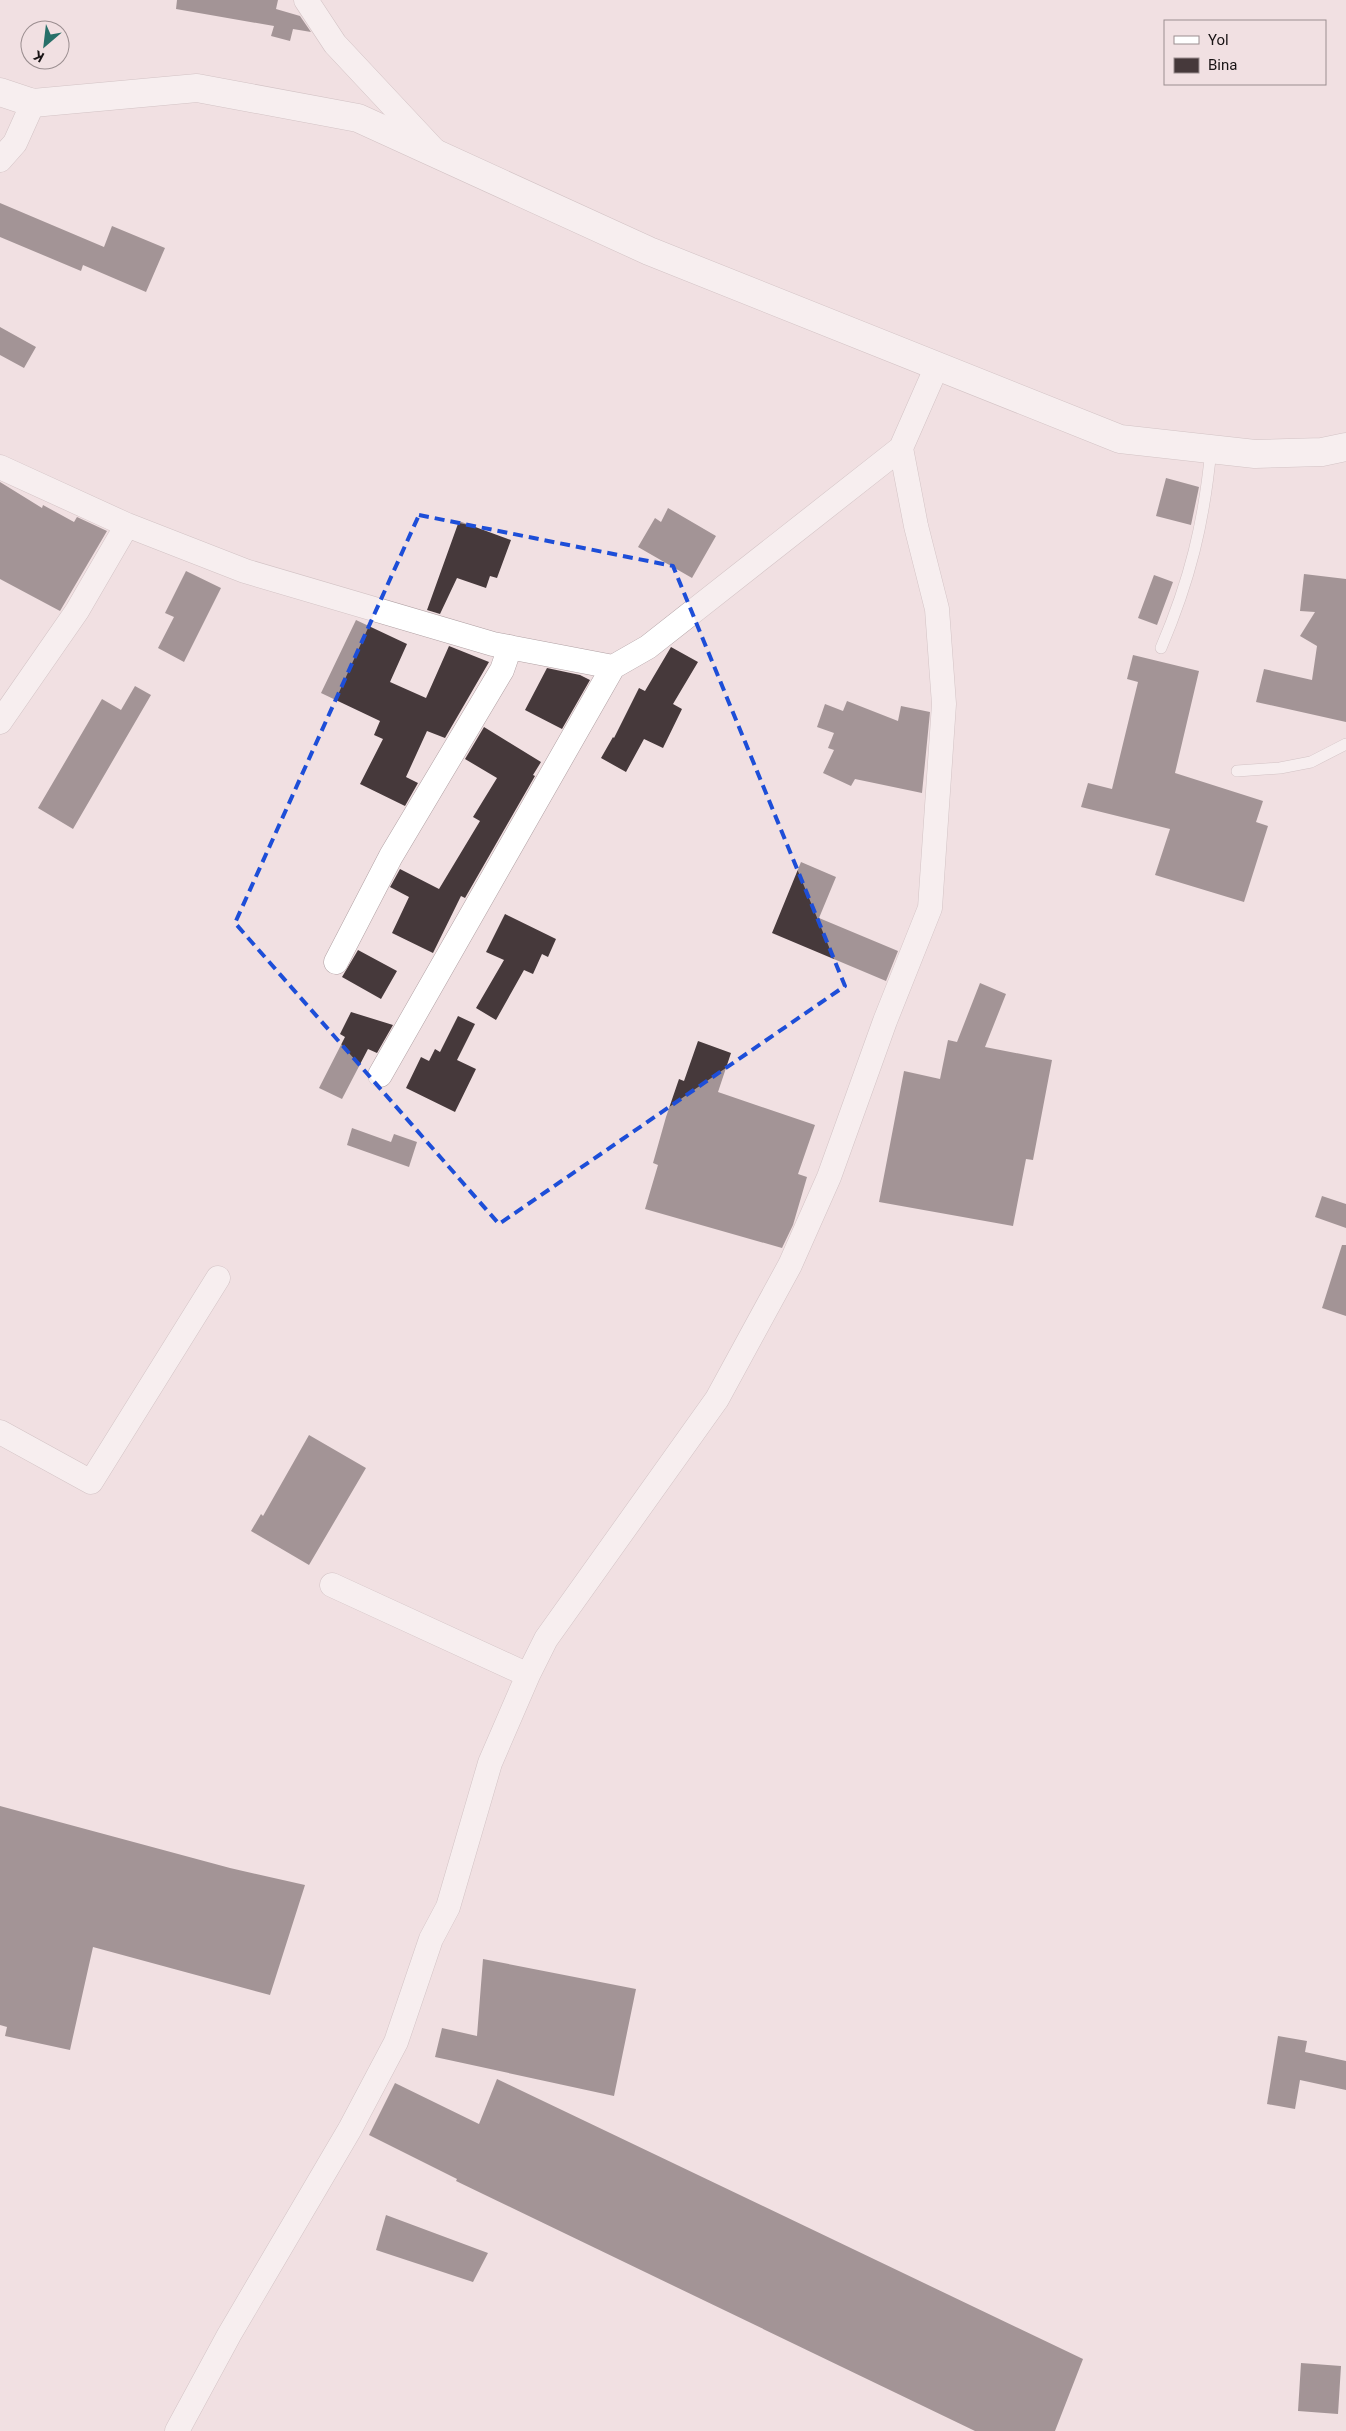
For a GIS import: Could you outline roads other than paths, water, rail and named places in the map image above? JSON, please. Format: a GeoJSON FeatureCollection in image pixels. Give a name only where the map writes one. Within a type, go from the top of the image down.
{"type":"FeatureCollection","features":[{"type":"Feature","properties":{"kind":"street"},"geometry":{"type":"LineString","coordinates":[[306,0],[335,44],[439,155]]}},
{"type":"Feature","properties":{"kind":"street"},"geometry":{"type":"LineString","coordinates":[[0,92],[33,103],[197,88],[358,118],[649,251],[1120,439],[1255,454],[1322,452],[1346,447]]}},
{"type":"Feature","properties":{"kind":"street"},"geometry":{"type":"LineString","coordinates":[[0,160],[15,143],[33,103]]}},
{"type":"Feature","properties":{"kind":"street"},"geometry":{"type":"LineString","coordinates":[[380,1075],[613,667],[648,647],[901,448],[938,366]]}},
{"type":"Feature","properties":{"kind":"street"},"geometry":{"type":"LineString","coordinates":[[177,2431],[229,2335],[350,2129],[396,2042],[431,1939],[448,1907],[490,1763],[528,1675],[546,1639],[717,1399],[790,1265],[829,1177],[885,1021],[930,908],[944,704],[937,609],[916,526],[901,448]]}},
{"type":"Feature","properties":{"kind":"street"},"geometry":{"type":"LineString","coordinates":[[0,467],[127,525],[245,572],[493,644],[613,667]]}},
{"type":"Feature","properties":{"kind":"street"},"geometry":{"type":"LineString","coordinates":[[0,722],[77,611],[127,525]]}},
{"type":"Feature","properties":{"kind":"street"},"geometry":{"type":"LineString","coordinates":[[336,962],[391,856],[502,670],[510,648]]}},
{"type":"Feature","properties":{"kind":"street"},"geometry":{"type":"LineString","coordinates":[[0,1432],[91,1482],[218,1278]]}},
{"type":"Feature","properties":{"kind":"street"},"geometry":{"type":"LineString","coordinates":[[332,1585],[528,1675]]}},
{"type":"Feature","properties":{"kind":"lane"},"geometry":{"type":"LineString","coordinates":[[1161,648],[1181,600],[1198,542],[1206,500],[1211,449]]}},
{"type":"Feature","properties":{"kind":"lane"},"geometry":{"type":"LineString","coordinates":[[1237,771],[1280,768],[1311,762],[1346,744]]}}]}
